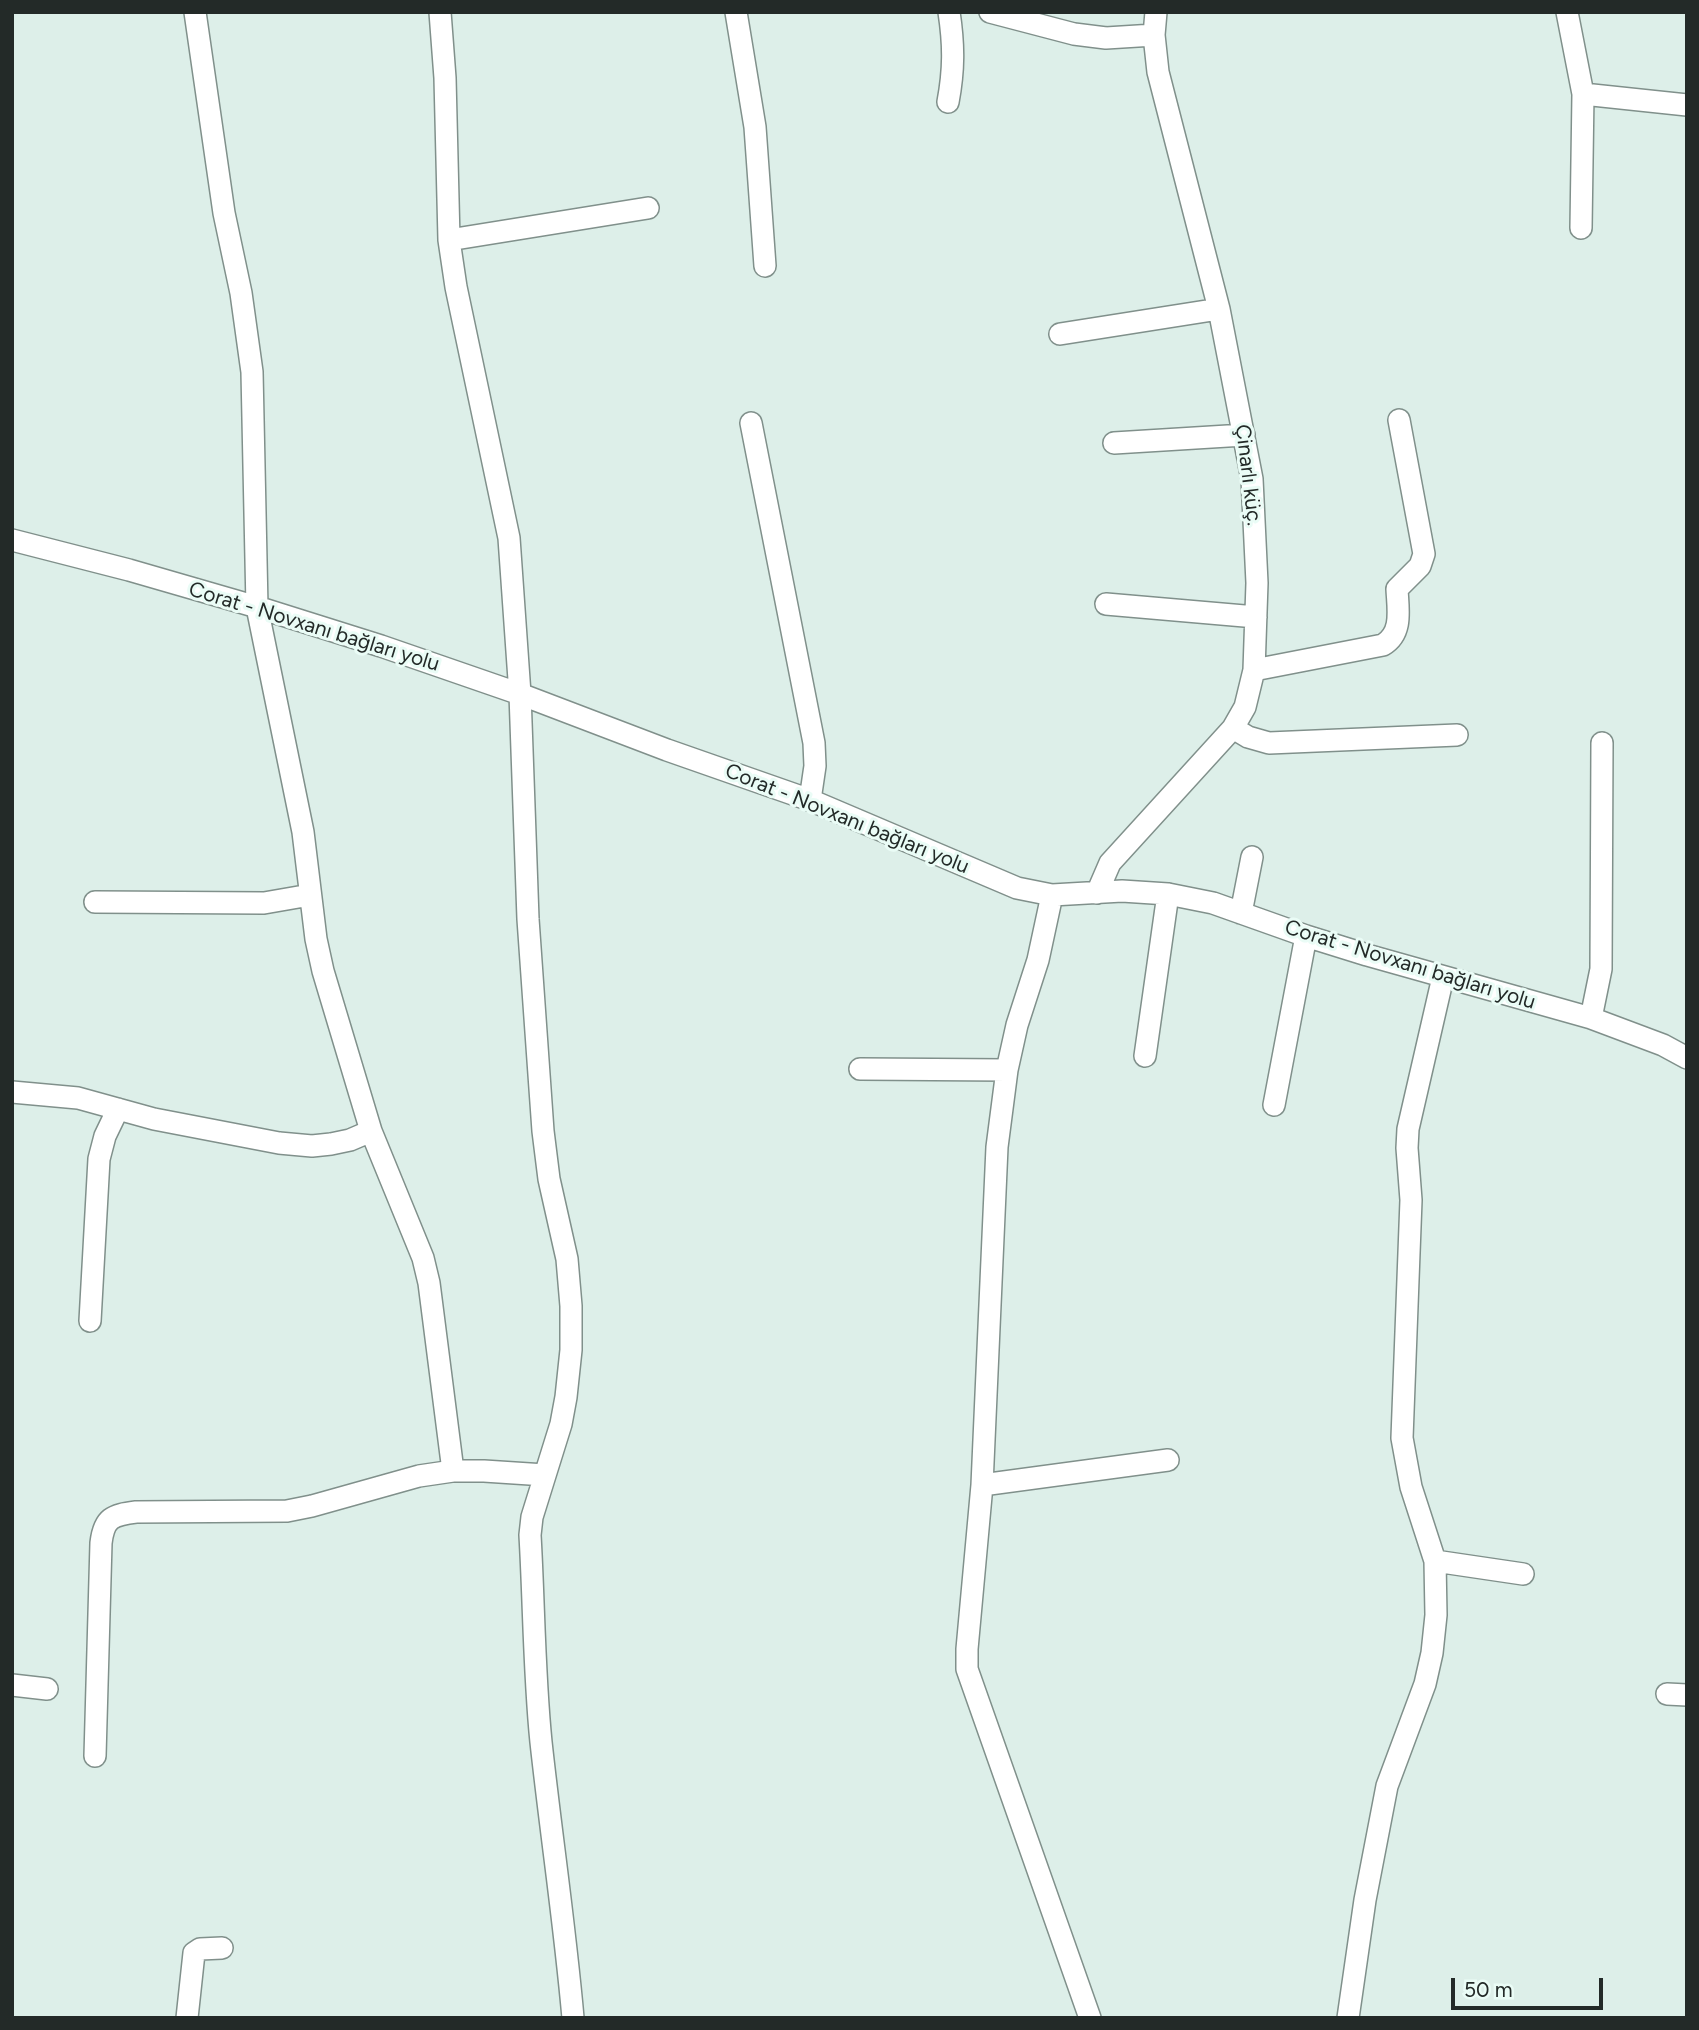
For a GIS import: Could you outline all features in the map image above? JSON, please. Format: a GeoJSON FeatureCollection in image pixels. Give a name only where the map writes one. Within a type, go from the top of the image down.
{"type":"FeatureCollection","features":[{"type":"Feature","properties":{"kind":"street"},"geometry":{"type":"LineString","coordinates":[[195,12],[224,213],[241,293],[252,372],[257,607],[303,832],[323,971],[371,1131],[423,1258],[429,1283],[453,1471]]}},
{"type":"Feature","properties":{"kind":"street"},"geometry":{"type":"LineString","coordinates":[[440,12],[445,78],[449,240],[456,288],[509,538],[520,694],[528,919],[542,1131],[549,1179],[567,1259],[571,1306],[571,1350],[566,1396],[561,1423],[532,1517],[530,1535],[536,1683],[573,2018]]}},
{"type":"Feature","properties":{"kind":"street"},"geometry":{"type":"LineString","coordinates":[[737,12],[755,127],[765,266]]}},
{"type":"Feature","properties":{"kind":"street"},"geometry":{"type":"LineString","coordinates":[[948,102],[954,69],[949,12]]}},
{"type":"Feature","properties":{"kind":"street"},"geometry":{"type":"LineString","coordinates":[[990,12],[1074,34],[1106,38],[1154,35]]}},
{"type":"Feature","properties":{"kind":"street","name":"Çinarlı küç."},"geometry":{"type":"LineString","coordinates":[[1097,893],[1110,863],[1233,728],[1245,707],[1254,670],[1254,506],[1244,435],[1219,309],[1158,72],[1154,35],[1156,12]]}},
{"type":"Feature","properties":{"kind":"street"},"geometry":{"type":"LineString","coordinates":[[1567,12],[1583,94],[1581,229]]}},
{"type":"Feature","properties":{"kind":"street"},"geometry":{"type":"LineString","coordinates":[[1583,94],[1687,105]]}},
{"type":"Feature","properties":{"kind":"street"},"geometry":{"type":"LineString","coordinates":[[449,240],[648,208]]}},
{"type":"Feature","properties":{"kind":"street"},"geometry":{"type":"LineString","coordinates":[[1060,334],[1219,309]]}},
{"type":"Feature","properties":{"kind":"street"},"geometry":{"type":"LineString","coordinates":[[1254,670],[1383,645],[1391,640],[1396,632],[1397,589],[1420,566],[1424,554],[1399,420]]}},
{"type":"Feature","properties":{"kind":"street"},"geometry":{"type":"LineString","coordinates":[[751,423],[814,743],[815,766],[810,800]]}},
{"type":"Feature","properties":{"kind":"street"},"geometry":{"type":"LineString","coordinates":[[1114,443],[1244,435]]}},
{"type":"Feature","properties":{"kind":"street","name":"Corat - Novxanı bağları yolu"},"geometry":{"type":"LineString","coordinates":[[12,540],[257,607],[520,694],[667,750],[810,800],[1017,888],[1052,895],[1122,891],[1168,894],[1213,903],[1306,936],[1591,1018],[1685,1052]]}},
{"type":"Feature","properties":{"kind":"street"},"geometry":{"type":"LineString","coordinates":[[1106,604],[1256,617]]}},
{"type":"Feature","properties":{"kind":"street"},"geometry":{"type":"LineString","coordinates":[[1233,728],[1248,737],[1269,743],[1457,735]]}},
{"type":"Feature","properties":{"kind":"street"},"geometry":{"type":"LineString","coordinates":[[1591,1018],[1601,969],[1602,743]]}},
{"type":"Feature","properties":{"kind":"street"},"geometry":{"type":"LineString","coordinates":[[1241,913],[1252,857]]}},
{"type":"Feature","properties":{"kind":"street"},"geometry":{"type":"LineString","coordinates":[[1145,1056],[1168,894]]}},
{"type":"Feature","properties":{"kind":"street"},"geometry":{"type":"LineString","coordinates":[[95,902],[264,903],[310,895]]}},
{"type":"Feature","properties":{"kind":"street"},"geometry":{"type":"LineString","coordinates":[[1052,895],[1038,960],[1017,1025],[1007,1070],[997,1147],[982,1485],[967,1668],[1090,2018]]}},
{"type":"Feature","properties":{"kind":"street"},"geometry":{"type":"LineString","coordinates":[[1275,1105],[1306,936]]}},
{"type":"Feature","properties":{"kind":"street"},"geometry":{"type":"LineString","coordinates":[[1348,2018],[1365,1900],[1387,1786],[1425,1684],[1436,1615],[1435,1561],[1411,1486],[1402,1438],[1411,1200],[1408,1129],[1443,977]]}},
{"type":"Feature","properties":{"kind":"street"},"geometry":{"type":"LineString","coordinates":[[860,1069],[1007,1070]]}},
{"type":"Feature","properties":{"kind":"street"},"geometry":{"type":"LineString","coordinates":[[12,1092],[78,1098],[154,1119],[279,1143],[312,1146],[331,1144],[371,1131]]}},
{"type":"Feature","properties":{"kind":"street"},"geometry":{"type":"LineString","coordinates":[[90,1321],[99,1159],[105,1136],[118,1109]]}},
{"type":"Feature","properties":{"kind":"street"},"geometry":{"type":"LineString","coordinates":[[982,1485],[1168,1460]]}},
{"type":"Feature","properties":{"kind":"street"},"geometry":{"type":"LineString","coordinates":[[95,1756],[101,1543],[102,1529],[108,1520],[121,1514],[136,1513],[287,1511],[419,1476],[453,1471],[545,1475]]}},
{"type":"Feature","properties":{"kind":"street"},"geometry":{"type":"LineString","coordinates":[[1435,1561],[1523,1574]]}},
{"type":"Feature","properties":{"kind":"street"},"geometry":{"type":"LineString","coordinates":[[12,1685],[47,1689]]}},
{"type":"Feature","properties":{"kind":"street"},"geometry":{"type":"LineString","coordinates":[[187,2018],[194,1953],[200,1949],[222,1948]]}}]}
